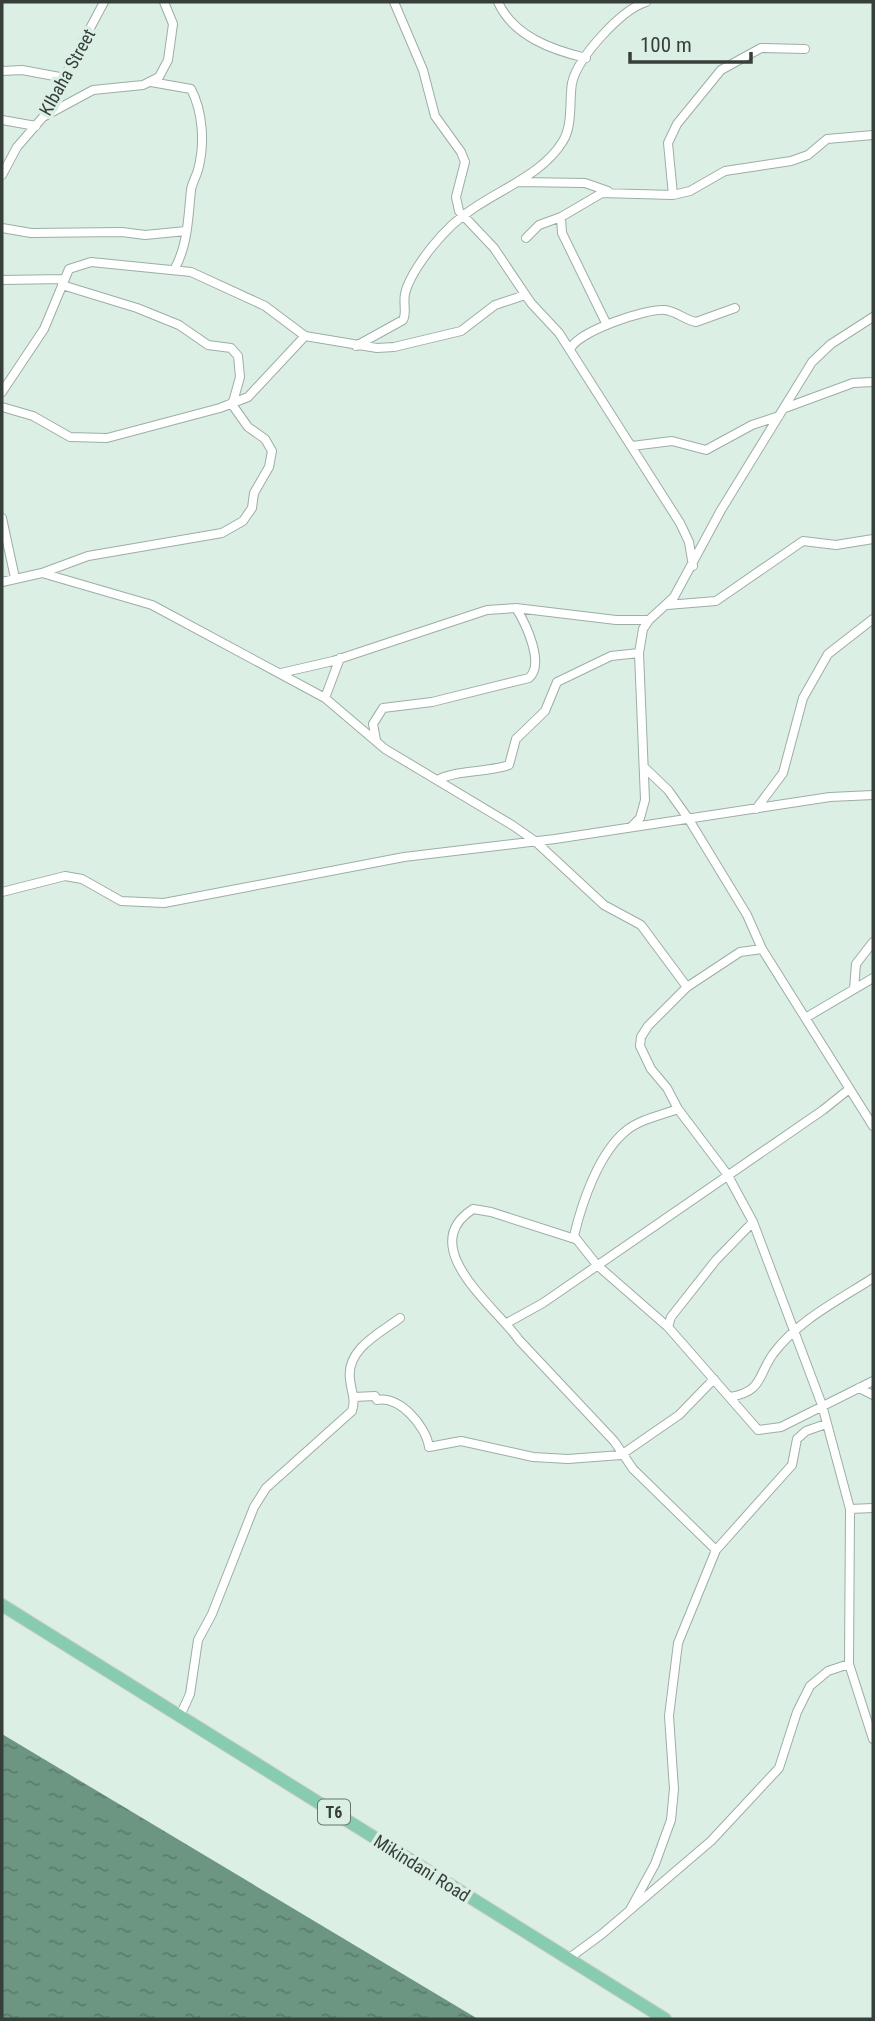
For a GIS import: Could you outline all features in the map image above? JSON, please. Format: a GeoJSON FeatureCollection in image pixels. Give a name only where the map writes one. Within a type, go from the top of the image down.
{"type":"FeatureCollection","features":[{"type":"Feature","properties":{"kind":"highway","name":"Mikindani Road"},"geometry":{"type":"LineString","coordinates":[[2,1605],[665,2019]]}},
{"type":"Feature","properties":{"kind":"street","name":"KIbaha Street"},"geometry":{"type":"LineString","coordinates":[[2,174],[17,147],[43,117],[104,2]]}},
{"type":"Feature","properties":{"kind":"street"},"geometry":{"type":"LineString","coordinates":[[151,82],[159,77],[168,60],[173,24],[164,2]]}},
{"type":"Feature","properties":{"kind":"street"},"geometry":{"type":"LineString","coordinates":[[394,2],[423,70],[435,116],[461,152],[465,162],[456,202],[570,350],[680,523],[689,542],[693,566]]}},
{"type":"Feature","properties":{"kind":"street"},"geometry":{"type":"LineString","coordinates":[[498,2],[503,13],[525,34],[566,53],[586,58]]}},
{"type":"Feature","properties":{"kind":"street"},"geometry":{"type":"LineString","coordinates":[[356,346],[403,320],[404,299],[411,279],[431,248],[465,214],[518,182],[555,151],[565,138],[573,79],[586,58],[624,14],[646,2]]}},
{"type":"Feature","properties":{"kind":"street"},"geometry":{"type":"LineString","coordinates":[[673,195],[667,148],[669,139],[677,124],[721,70],[761,48],[805,49]]}},
{"type":"Feature","properties":{"kind":"street"},"geometry":{"type":"LineString","coordinates":[[2,71],[22,70],[65,78]]}},
{"type":"Feature","properties":{"kind":"street"},"geometry":{"type":"LineString","coordinates":[[43,117],[93,90],[151,82],[188,86],[194,95],[203,137],[191,189],[191,212],[184,247],[174,270]]}},
{"type":"Feature","properties":{"kind":"street"},"geometry":{"type":"LineString","coordinates":[[2,120],[36,126]]}},
{"type":"Feature","properties":{"kind":"street"},"geometry":{"type":"LineString","coordinates":[[526,238],[539,225],[561,216],[599,194],[611,192],[673,195],[701,187],[725,171],[799,159],[827,139],[873,135]]}},
{"type":"Feature","properties":{"kind":"street"},"geometry":{"type":"LineString","coordinates":[[518,182],[585,183],[611,192]]}},
{"type":"Feature","properties":{"kind":"street"},"geometry":{"type":"LineString","coordinates":[[561,216],[562,233],[607,325]]}},
{"type":"Feature","properties":{"kind":"street"},"geometry":{"type":"LineString","coordinates":[[2,228],[31,233],[145,234],[186,231]]}},
{"type":"Feature","properties":{"kind":"street"},"geometry":{"type":"LineString","coordinates":[[2,392],[44,329],[63,282],[74,265],[91,262],[191,272],[223,284],[265,306],[304,336],[356,346],[394,347],[455,333],[495,305],[525,295]]}},
{"type":"Feature","properties":{"kind":"street"},"geometry":{"type":"LineString","coordinates":[[2,280],[63,282],[179,325],[208,345],[231,348],[238,356],[240,377],[232,403]]}},
{"type":"Feature","properties":{"kind":"street"},"geometry":{"type":"LineString","coordinates":[[570,350],[578,338],[607,325],[659,310],[672,311],[689,321],[701,322],[735,308]]}},
{"type":"Feature","properties":{"kind":"street"},"geometry":{"type":"LineString","coordinates":[[632,826],[643,811],[644,716],[639,641],[649,620],[666,606],[693,566],[705,538],[812,362],[831,344],[873,317]]}},
{"type":"Feature","properties":{"kind":"street"},"geometry":{"type":"LineString","coordinates":[[2,407],[33,416],[64,434],[87,440],[107,438],[232,403],[253,393],[304,336]]}},
{"type":"Feature","properties":{"kind":"street"},"geometry":{"type":"LineString","coordinates":[[632,446],[672,441],[706,450],[752,425],[853,383],[873,382]]}},
{"type":"Feature","properties":{"kind":"street"},"geometry":{"type":"LineString","coordinates":[[2,582],[42,573],[88,556],[222,533],[243,521],[252,509],[254,493],[269,467],[272,451],[265,439],[248,427],[232,403]]}},
{"type":"Feature","properties":{"kind":"street"},"geometry":{"type":"LineString","coordinates":[[2,518],[15,578]]}},
{"type":"Feature","properties":{"kind":"street"},"geometry":{"type":"LineString","coordinates":[[666,606],[678,602],[706,604],[716,601],[802,542],[836,545],[873,539]]}},
{"type":"Feature","properties":{"kind":"street"},"geometry":{"type":"LineString","coordinates":[[42,573],[152,605],[325,698],[377,743],[496,813],[535,841],[604,905],[641,925],[687,987]]}},
{"type":"Feature","properties":{"kind":"street"},"geometry":{"type":"LineString","coordinates":[[281,673],[341,659],[458,617],[516,608],[616,620],[649,620]]}},
{"type":"Feature","properties":{"kind":"street"},"geometry":{"type":"LineString","coordinates":[[377,743],[373,724],[383,708],[480,692],[528,678],[533,674],[536,670],[532,647],[516,608]]}},
{"type":"Feature","properties":{"kind":"street"},"geometry":{"type":"LineString","coordinates":[[756,809],[783,773],[803,698],[828,654],[873,619]]}},
{"type":"Feature","properties":{"kind":"street"},"geometry":{"type":"LineString","coordinates":[[437,780],[456,772],[474,772],[509,765],[513,743],[545,711],[557,682],[611,656],[639,653]]}},
{"type":"Feature","properties":{"kind":"street"},"geometry":{"type":"LineString","coordinates":[[325,698],[341,659]]}},
{"type":"Feature","properties":{"kind":"street"},"geometry":{"type":"LineString","coordinates":[[644,768],[668,790],[688,818],[747,915],[762,949],[873,1126]]}},
{"type":"Feature","properties":{"kind":"street"},"geometry":{"type":"LineString","coordinates":[[2,892],[65,876],[82,879],[121,901],[164,903],[404,857],[535,841],[830,797],[873,795]]}},
{"type":"Feature","properties":{"kind":"street"},"geometry":{"type":"LineString","coordinates":[[854,989],[856,964],[873,942]]}},
{"type":"Feature","properties":{"kind":"street"},"geometry":{"type":"LineString","coordinates":[[762,949],[740,953],[687,987],[648,1026],[640,1042],[651,1069],[667,1088],[678,1110],[727,1174],[753,1222],[822,1405],[850,1509],[849,1664],[873,1739]]}},
{"type":"Feature","properties":{"kind":"street"},"geometry":{"type":"LineString","coordinates":[[807,1017],[873,978]]}},
{"type":"Feature","properties":{"kind":"street"},"geometry":{"type":"LineString","coordinates":[[507,1323],[597,1265],[823,1110],[848,1090]]}},
{"type":"Feature","properties":{"kind":"street"},"geometry":{"type":"LineString","coordinates":[[575,1239],[583,1206],[611,1147],[629,1128],[678,1110]]}},
{"type":"Feature","properties":{"kind":"street"},"geometry":{"type":"LineString","coordinates":[[716,1550],[621,1455],[614,1441],[519,1340],[458,1268],[452,1240],[468,1212],[473,1209],[491,1212],[575,1239],[597,1265],[668,1327],[754,1427],[762,1431],[764,1427],[780,1427],[873,1381]]}},
{"type":"Feature","properties":{"kind":"street"},"geometry":{"type":"LineString","coordinates":[[668,1327],[671,1317],[716,1259],[753,1222]]}},
{"type":"Feature","properties":{"kind":"street"},"geometry":{"type":"LineString","coordinates":[[730,1397],[748,1392],[758,1384],[772,1356],[808,1320],[873,1278]]}},
{"type":"Feature","properties":{"kind":"street"},"geometry":{"type":"LineString","coordinates":[[180,1716],[190,1694],[198,1640],[212,1614],[254,1507],[265,1488],[352,1411],[354,1397],[349,1373],[355,1354],[400,1318]]}},
{"type":"Feature","properties":{"kind":"street"},"geometry":{"type":"LineString","coordinates":[[354,1397],[375,1396],[377,1400],[383,1399],[403,1410],[419,1422],[429,1447],[461,1441],[533,1457],[568,1459],[621,1455],[672,1421],[714,1379]]}},
{"type":"Feature","properties":{"kind":"street"},"geometry":{"type":"LineString","coordinates":[[859,1388],[873,1395]]}},
{"type":"Feature","properties":{"kind":"street"},"geometry":{"type":"LineString","coordinates":[[630,1910],[655,1864],[671,1820],[674,1789],[669,1716],[678,1643],[716,1550],[792,1465],[797,1440],[806,1431],[826,1424]]}},
{"type":"Feature","properties":{"kind":"street"},"geometry":{"type":"LineString","coordinates":[[850,1509],[873,1508]]}},
{"type":"Feature","properties":{"kind":"street"},"geometry":{"type":"LineString","coordinates":[[568,1959],[711,1841],[746,1801],[772,1778],[783,1761],[797,1712],[810,1686],[828,1671],[849,1664]]}},
{"type":"Feature","properties":{"kind":"water"},"geometry":{"type":"Polygon","coordinates":[[[2,1734],[478,2019],[2,2019],[2,1734]]]}}]}
